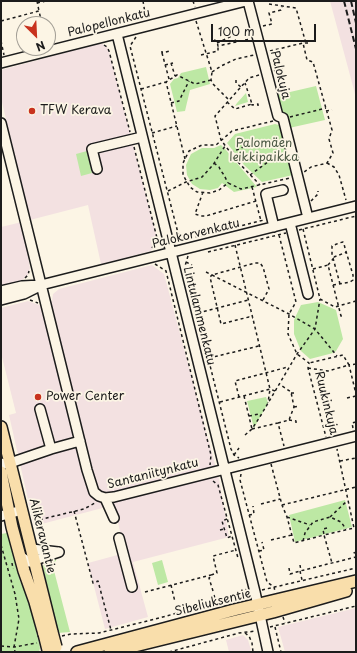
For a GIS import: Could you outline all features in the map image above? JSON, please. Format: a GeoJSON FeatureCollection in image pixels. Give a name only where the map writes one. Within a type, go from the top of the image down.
{"type":"FeatureCollection","features":[{"type":"Feature","properties":{"kind":"main road","name":"Alikeravantie"},"geometry":{"type":"LineString","coordinates":[[1,427],[6,463],[22,510],[32,549],[39,563],[51,643]]}},
{"type":"Feature","properties":{"kind":"main road","name":"Alikeravantie"},"geometry":{"type":"LineString","coordinates":[[1,472],[5,515],[51,643]]}},
{"type":"Feature","properties":{"kind":"main road","name":"Sibeliuksentie"},"geometry":{"type":"LineString","coordinates":[[110,652],[356,581]]}},
{"type":"Feature","properties":{"kind":"main road","name":"Sibeliuksentie"},"geometry":{"type":"LineString","coordinates":[[77,652],[234,610],[259,610],[356,588]]}},
{"type":"Feature","properties":{"kind":"street","name":"Palopellonkatu"},"geometry":{"type":"LineString","coordinates":[[3,60],[117,34],[195,12],[247,1]]}},
{"type":"Feature","properties":{"kind":"street","name":"Palokuja"},"geometry":{"type":"LineString","coordinates":[[247,1],[258,37],[278,116],[283,118],[285,144],[297,176],[308,218]]}},
{"type":"Feature","properties":{"kind":"street","name":"Lintulammenkatu"},"geometry":{"type":"LineString","coordinates":[[117,34],[255,592],[268,652]]}},
{"type":"Feature","properties":{"kind":"street"},"geometry":{"type":"LineString","coordinates":[[1,123],[41,285]]}},
{"type":"Feature","properties":{"kind":"street"},"geometry":{"type":"LineString","coordinates":[[97,169],[92,149],[142,137]]}},
{"type":"Feature","properties":{"kind":"street"},"geometry":{"type":"LineString","coordinates":[[277,231],[266,194],[283,190]]}},
{"type":"Feature","properties":{"kind":"street","name":"Palokorvenkatu"},"geometry":{"type":"LineString","coordinates":[[1,291],[22,286],[41,285],[186,249],[277,231],[291,227],[308,218],[356,206]]}},
{"type":"Feature","properties":{"kind":"street"},"geometry":{"type":"LineString","coordinates":[[291,227],[308,294]]}},
{"type":"Feature","properties":{"kind":"street","name":"Palokorvenkatu"},"geometry":{"type":"LineString","coordinates":[[1,300],[24,294],[41,285]]}},
{"type":"Feature","properties":{"kind":"street","name":"Santaniitynkatu"},"geometry":{"type":"LineString","coordinates":[[41,285],[92,488],[94,492],[102,497],[114,497],[177,477],[240,466],[356,436]]}},
{"type":"Feature","properties":{"kind":"street"},"geometry":{"type":"LineString","coordinates":[[40,409],[51,449]]}},
{"type":"Feature","properties":{"kind":"street"},"geometry":{"type":"LineString","coordinates":[[6,463],[80,441]]}},
{"type":"Feature","properties":{"kind":"street"},"geometry":{"type":"LineString","coordinates":[[102,497],[114,518]]}},
{"type":"Feature","properties":{"kind":"street"},"geometry":{"type":"LineString","coordinates":[[5,515],[22,510]]}},
{"type":"Feature","properties":{"kind":"street"},"geometry":{"type":"LineString","coordinates":[[119,538],[132,587]]}},
{"type":"Feature","properties":{"kind":"street"},"geometry":{"type":"LineString","coordinates":[[20,556],[29,562],[39,563],[59,552],[32,549]]}},
{"type":"Feature","properties":{"kind":"path"},"geometry":{"type":"LineString","coordinates":[[40,16],[37,2],[46,1]]}},
{"type":"Feature","properties":{"kind":"path"},"geometry":{"type":"LineString","coordinates":[[143,1],[147,22]]}},
{"type":"Feature","properties":{"kind":"path"},"geometry":{"type":"LineString","coordinates":[[193,1],[212,72],[211,80],[213,84],[230,100]]}},
{"type":"Feature","properties":{"kind":"path"},"geometry":{"type":"LineString","coordinates":[[269,4],[296,8],[305,40],[303,43],[307,60],[313,62],[332,130],[329,139],[333,153],[327,163]]}},
{"type":"Feature","properties":{"kind":"path"},"geometry":{"type":"LineString","coordinates":[[272,27],[269,13],[280,10],[283,6]]}},
{"type":"Feature","properties":{"kind":"path"},"geometry":{"type":"LineString","coordinates":[[1,21],[39,11]]}},
{"type":"Feature","properties":{"kind":"path"},"geometry":{"type":"LineString","coordinates":[[255,28],[272,24]]}},
{"type":"Feature","properties":{"kind":"path"},"geometry":{"type":"LineString","coordinates":[[134,29],[136,38],[130,46],[178,233],[184,240],[188,257],[185,266],[234,455],[239,457],[241,474],[240,480],[267,582],[274,587],[356,568]]}},
{"type":"Feature","properties":{"kind":"path"},"geometry":{"type":"LineString","coordinates":[[217,43],[233,35],[236,42]]}},
{"type":"Feature","properties":{"kind":"path"},"geometry":{"type":"LineString","coordinates":[[218,46],[258,37]]}},
{"type":"Feature","properties":{"kind":"path"},"geometry":{"type":"LineString","coordinates":[[99,38],[101,43],[107,47],[109,51],[157,238],[151,251],[152,257],[154,264],[166,271],[211,455],[210,466],[213,481],[218,485],[239,564]]}},
{"type":"Feature","properties":{"kind":"path"},"geometry":{"type":"LineString","coordinates":[[201,55],[218,51],[217,41],[214,40]]}},
{"type":"Feature","properties":{"kind":"path"},"geometry":{"type":"LineString","coordinates":[[1,41],[3,60]]}},
{"type":"Feature","properties":{"kind":"path"},"geometry":{"type":"LineString","coordinates":[[303,43],[308,43]]}},
{"type":"Feature","properties":{"kind":"path"},"geometry":{"type":"LineString","coordinates":[[169,79],[162,52],[170,51]]}},
{"type":"Feature","properties":{"kind":"path"},"geometry":{"type":"LineString","coordinates":[[212,72],[236,59]]}},
{"type":"Feature","properties":{"kind":"path"},"geometry":{"type":"LineString","coordinates":[[165,65],[172,63],[175,76]]}},
{"type":"Feature","properties":{"kind":"path"},"geometry":{"type":"LineString","coordinates":[[260,186],[221,140],[215,116],[249,78],[283,69]]}},
{"type":"Feature","properties":{"kind":"path"},"geometry":{"type":"LineString","coordinates":[[141,89],[166,82],[177,75],[195,84],[211,80]]}},
{"type":"Feature","properties":{"kind":"path"},"geometry":{"type":"LineString","coordinates":[[236,80],[236,83],[241,87]]}},
{"type":"Feature","properties":{"kind":"path"},"geometry":{"type":"LineString","coordinates":[[171,103],[179,101],[189,81]]}},
{"type":"Feature","properties":{"kind":"path"},"geometry":{"type":"LineString","coordinates":[[166,82],[185,159]]}},
{"type":"Feature","properties":{"kind":"path"},"geometry":{"type":"LineString","coordinates":[[245,83],[252,104]]}},
{"type":"Feature","properties":{"kind":"path"},"geometry":{"type":"LineString","coordinates":[[228,102],[235,109],[252,104],[258,104],[258,106]]}},
{"type":"Feature","properties":{"kind":"path"},"geometry":{"type":"LineString","coordinates":[[228,183],[218,190],[210,193],[194,189],[186,182],[183,174],[183,163],[189,151],[202,145],[216,145],[232,131],[326,108]]}},
{"type":"Feature","properties":{"kind":"path"},"geometry":{"type":"LineString","coordinates":[[326,111],[332,110]]}},
{"type":"Feature","properties":{"kind":"path"},"geometry":{"type":"LineString","coordinates":[[152,133],[177,126]]}},
{"type":"Feature","properties":{"kind":"path"},"geometry":{"type":"LineString","coordinates":[[231,153],[246,145],[274,143],[285,144],[279,154],[250,175]]}},
{"type":"Feature","properties":{"kind":"path"},"geometry":{"type":"LineString","coordinates":[[168,191],[186,182],[202,177],[214,163],[225,146]]}},
{"type":"Feature","properties":{"kind":"path"},"geometry":{"type":"LineString","coordinates":[[214,163],[226,176],[228,183],[240,189],[260,186],[297,176],[311,167],[327,163],[334,167],[339,174],[346,200]]}},
{"type":"Feature","properties":{"kind":"path"},"geometry":{"type":"LineString","coordinates":[[252,187],[261,221]]}},
{"type":"Feature","properties":{"kind":"path"},"geometry":{"type":"LineString","coordinates":[[304,203],[311,201],[318,194],[318,191]]}},
{"type":"Feature","properties":{"kind":"path"},"geometry":{"type":"LineString","coordinates":[[203,192],[195,214],[201,216],[206,216],[256,201]]}},
{"type":"Feature","properties":{"kind":"path"},"geometry":{"type":"LineString","coordinates":[[202,254],[236,245],[291,227],[303,229],[356,216]]}},
{"type":"Feature","properties":{"kind":"path"},"geometry":{"type":"LineString","coordinates":[[245,435],[252,429],[297,354],[315,329],[320,299],[303,229]]}},
{"type":"Feature","properties":{"kind":"path","name":"Ruukinkuja"},"geometry":{"type":"LineString","coordinates":[[277,231],[296,302],[289,314],[288,334],[297,354],[309,363],[308,368],[327,443]]}},
{"type":"Feature","properties":{"kind":"path"},"geometry":{"type":"LineString","coordinates":[[333,285],[340,284],[353,280],[347,252],[343,242],[334,244],[331,251],[340,284]]}},
{"type":"Feature","properties":{"kind":"path"},"geometry":{"type":"LineString","coordinates":[[236,245],[270,389],[268,403]]}},
{"type":"Feature","properties":{"kind":"path"},"geometry":{"type":"LineString","coordinates":[[313,269],[328,265],[333,258],[347,252]]}},
{"type":"Feature","properties":{"kind":"path"},"geometry":{"type":"LineString","coordinates":[[186,262],[192,265]]}},
{"type":"Feature","properties":{"kind":"path"},"geometry":{"type":"LineString","coordinates":[[212,275],[240,266],[260,263],[263,267],[269,289],[263,300]]}},
{"type":"Feature","properties":{"kind":"path"},"geometry":{"type":"LineString","coordinates":[[328,265],[341,316],[344,315]]}},
{"type":"Feature","properties":{"kind":"path"},"geometry":{"type":"LineString","coordinates":[[206,272],[246,291],[315,329],[337,356]]}},
{"type":"Feature","properties":{"kind":"path"},"geometry":{"type":"LineString","coordinates":[[212,275],[210,277],[221,324],[249,317],[253,318]]}},
{"type":"Feature","properties":{"kind":"path"},"geometry":{"type":"LineString","coordinates":[[320,299],[335,307],[356,301]]}},
{"type":"Feature","properties":{"kind":"path"},"geometry":{"type":"LineString","coordinates":[[197,313],[248,300]]}},
{"type":"Feature","properties":{"kind":"path"},"geometry":{"type":"LineString","coordinates":[[205,362],[209,359],[260,346]]}},
{"type":"Feature","properties":{"kind":"path"},"geometry":{"type":"LineString","coordinates":[[309,363],[343,354],[349,365],[356,395],[347,398]]}},
{"type":"Feature","properties":{"kind":"path"},"geometry":{"type":"LineString","coordinates":[[308,368],[328,371],[356,364]]}},
{"type":"Feature","properties":{"kind":"path"},"geometry":{"type":"LineString","coordinates":[[239,397],[234,381],[289,367]]}},
{"type":"Feature","properties":{"kind":"path"},"geometry":{"type":"LineString","coordinates":[[279,384],[291,394],[294,407],[288,420]]}},
{"type":"Feature","properties":{"kind":"path"},"geometry":{"type":"LineString","coordinates":[[220,402],[270,389],[275,391]]}},
{"type":"Feature","properties":{"kind":"path"},"geometry":{"type":"LineString","coordinates":[[291,394],[295,393]]}},
{"type":"Feature","properties":{"kind":"path"},"geometry":{"type":"LineString","coordinates":[[244,396],[252,429]]}},
{"type":"Feature","properties":{"kind":"path"},"geometry":{"type":"LineString","coordinates":[[294,407],[299,406]]}},
{"type":"Feature","properties":{"kind":"path"},"geometry":{"type":"LineString","coordinates":[[249,416],[261,415]]}},
{"type":"Feature","properties":{"kind":"path"},"geometry":{"type":"LineString","coordinates":[[252,429],[288,420],[296,422]]}},
{"type":"Feature","properties":{"kind":"path"},"geometry":{"type":"LineString","coordinates":[[278,423],[284,446]]}},
{"type":"Feature","properties":{"kind":"path"},"geometry":{"type":"LineString","coordinates":[[234,455],[239,448]]}},
{"type":"Feature","properties":{"kind":"path"},"geometry":{"type":"LineString","coordinates":[[270,464],[282,505],[288,517],[294,543],[303,541],[355,527],[347,501],[346,489],[337,448]]}},
{"type":"Feature","properties":{"kind":"path"},"geometry":{"type":"LineString","coordinates":[[340,462],[356,458]]}},
{"type":"Feature","properties":{"kind":"path"},"geometry":{"type":"LineString","coordinates":[[282,505],[356,487]]}},
{"type":"Feature","properties":{"kind":"path"},"geometry":{"type":"LineString","coordinates":[[25,524],[90,507],[102,497]]}},
{"type":"Feature","properties":{"kind":"path"},"geometry":{"type":"LineString","coordinates":[[262,504],[280,499]]}},
{"type":"Feature","properties":{"kind":"path"},"geometry":{"type":"LineString","coordinates":[[303,541],[305,533],[313,522],[330,517],[347,501]]}},
{"type":"Feature","properties":{"kind":"path"},"geometry":{"type":"LineString","coordinates":[[249,515],[254,514],[253,506]]}},
{"type":"Feature","properties":{"kind":"path"},"geometry":{"type":"LineString","coordinates":[[74,511],[93,583],[98,581],[111,630]]}},
{"type":"Feature","properties":{"kind":"path"},"geometry":{"type":"LineString","coordinates":[[288,517],[310,525]]}},
{"type":"Feature","properties":{"kind":"path"},"geometry":{"type":"LineString","coordinates":[[330,517],[341,522],[347,530]]}},
{"type":"Feature","properties":{"kind":"path"},"geometry":{"type":"LineString","coordinates":[[227,519],[222,520],[224,528],[227,538],[232,536]]}},
{"type":"Feature","properties":{"kind":"path"},"geometry":{"type":"LineString","coordinates":[[220,530],[224,528]]}},
{"type":"Feature","properties":{"kind":"path"},"geometry":{"type":"LineString","coordinates":[[319,530],[327,528]]}},
{"type":"Feature","properties":{"kind":"path"},"geometry":{"type":"LineString","coordinates":[[323,530],[332,563]]}},
{"type":"Feature","properties":{"kind":"path"},"geometry":{"type":"LineString","coordinates":[[271,540],[292,535]]}},
{"type":"Feature","properties":{"kind":"path"},"geometry":{"type":"LineString","coordinates":[[259,551],[264,550],[262,542]]}},
{"type":"Feature","properties":{"kind":"path"},"geometry":{"type":"LineString","coordinates":[[1,545],[15,594],[19,619],[14,652]]}},
{"type":"Feature","properties":{"kind":"path"},"geometry":{"type":"LineString","coordinates":[[145,592],[217,573],[213,556],[236,550]]}},
{"type":"Feature","properties":{"kind":"path"},"geometry":{"type":"LineString","coordinates":[[289,568],[290,574],[356,557],[354,552]]}},
{"type":"Feature","properties":{"kind":"path"},"geometry":{"type":"LineString","coordinates":[[300,565],[302,580]]}},
{"type":"Feature","properties":{"kind":"path"},"geometry":{"type":"LineString","coordinates":[[10,574],[14,572]]}},
{"type":"Feature","properties":{"kind":"path"},"geometry":{"type":"LineString","coordinates":[[211,575],[209,578],[213,591]]}},
{"type":"Feature","properties":{"kind":"path"},"geometry":{"type":"LineString","coordinates":[[171,585],[175,602]]}},
{"type":"Feature","properties":{"kind":"path"},"geometry":{"type":"LineString","coordinates":[[243,594],[246,589],[245,585]]}},
{"type":"Feature","properties":{"kind":"path"},"geometry":{"type":"LineString","coordinates":[[214,595],[216,602]]}},
{"type":"Feature","properties":{"kind":"path"},"geometry":{"type":"LineString","coordinates":[[1,646],[14,647],[51,643],[71,634],[99,633],[231,599]]}},
{"type":"Feature","properties":{"kind":"path"},"geometry":{"type":"LineString","coordinates":[[176,605],[178,613]]}},
{"type":"Feature","properties":{"kind":"path"},"geometry":{"type":"LineString","coordinates":[[281,652],[275,626],[356,606]]}},
{"type":"Feature","properties":{"kind":"path"},"geometry":{"type":"LineString","coordinates":[[169,652],[239,633],[245,633],[249,636],[252,643],[253,652]]}},
{"type":"Feature","properties":{"kind":"shaded area"},"geometry":{"type":"Polygon","coordinates":[[[330,1],[356,1],[356,99],[354,90],[330,1]]]}},
{"type":"Feature","properties":{"kind":"shaded area"},"geometry":{"type":"Polygon","coordinates":[[[101,43],[107,47],[109,51],[157,238],[151,251],[101,264],[88,205],[30,220],[1,98],[1,70],[101,43]]]}},
{"type":"Feature","properties":{"kind":"shaded area"},"geometry":{"type":"Polygon","coordinates":[[[22,222],[30,268],[28,275],[21,281],[1,286],[1,227],[22,222]]]}},
{"type":"Feature","properties":{"kind":"shaded area"},"geometry":{"type":"Polygon","coordinates":[[[152,265],[164,274],[219,479],[229,537],[133,562],[148,617],[105,629],[88,563],[125,553],[114,505],[34,526],[9,415],[16,413],[1,353],[1,308],[28,301],[39,305],[52,301],[53,294],[59,289],[152,265]]]}},
{"type":"Feature","properties":{"kind":"shaded area"},"geometry":{"type":"Polygon","coordinates":[[[356,608],[356,652],[285,652],[278,627],[356,608]]]}},
{"type":"Feature","properties":{"kind":"shaded area"},"geometry":{"type":"Polygon","coordinates":[[[243,635],[248,640],[251,650],[249,652],[229,652],[226,640],[243,635]]]}},
{"type":"Feature","properties":{"kind":"green space"},"geometry":{"type":"Polygon","coordinates":[[[206,67],[210,84],[190,90],[185,111],[177,112],[170,84],[174,79],[178,78],[181,73],[206,67]]]}},
{"type":"Feature","properties":{"kind":"green space"},"geometry":{"type":"Polygon","coordinates":[[[316,86],[325,120],[289,128],[286,115],[281,113],[277,95],[316,86]]]}},
{"type":"Feature","properties":{"kind":"green space"},"geometry":{"type":"Polygon","coordinates":[[[246,93],[248,102],[235,106],[237,103],[246,93]]]}},
{"type":"Feature","properties":{"kind":"green space","name":"Palomäen leikkipaikka"},"geometry":{"type":"Polygon","coordinates":[[[275,124],[282,126],[293,175],[262,182],[244,165],[227,143],[235,134],[275,124]]]}},
{"type":"Feature","properties":{"kind":"green space"},"geometry":{"type":"Polygon","coordinates":[[[221,145],[257,187],[234,192],[222,183],[218,188],[210,190],[200,189],[192,184],[187,175],[186,165],[191,154],[202,148],[214,148],[221,145]]]}},
{"type":"Feature","properties":{"kind":"green space"},"geometry":{"type":"Polygon","coordinates":[[[87,151],[92,173],[81,176],[76,154],[87,151]]]}},
{"type":"Feature","properties":{"kind":"green space"},"geometry":{"type":"Polygon","coordinates":[[[318,302],[336,310],[343,339],[336,351],[333,353],[310,359],[301,351],[294,334],[294,320],[301,305],[318,302]]]}},
{"type":"Feature","properties":{"kind":"green space"},"geometry":{"type":"Polygon","coordinates":[[[266,397],[268,403],[254,428],[247,401],[266,397]]]}},
{"type":"Feature","properties":{"kind":"green space"},"geometry":{"type":"Polygon","coordinates":[[[345,500],[352,527],[295,542],[289,515],[345,500]]]}},
{"type":"Feature","properties":{"kind":"green space"},"geometry":{"type":"Polygon","coordinates":[[[7,533],[20,581],[29,600],[40,648],[39,652],[1,652],[1,534],[7,533]]]}},
{"type":"Feature","properties":{"kind":"green space"},"geometry":{"type":"Polygon","coordinates":[[[56,559],[56,561],[52,563],[70,632],[57,633],[50,613],[49,594],[43,566],[48,560],[56,559]]]}},
{"type":"Feature","properties":{"kind":"green space"},"geometry":{"type":"Polygon","coordinates":[[[162,560],[168,582],[158,585],[152,563],[162,560]]]}},
{"type":"Feature","properties":{"kind":"railway"},"geometry":{"type":"LineString","coordinates":[[344,1],[356,49]]}},
{"type":"Feature","properties":{"kind":"railway"},"geometry":{"type":"LineString","coordinates":[[351,1],[356,23]]}},
{"type":"Feature","properties":{"kind":"place","name":"TFW Kerava"},"geometry":{"type":"Point","coordinates":[32,111]}},
{"type":"Feature","properties":{"kind":"place","name":"Power Center"},"geometry":{"type":"Point","coordinates":[38,397]}}]}
